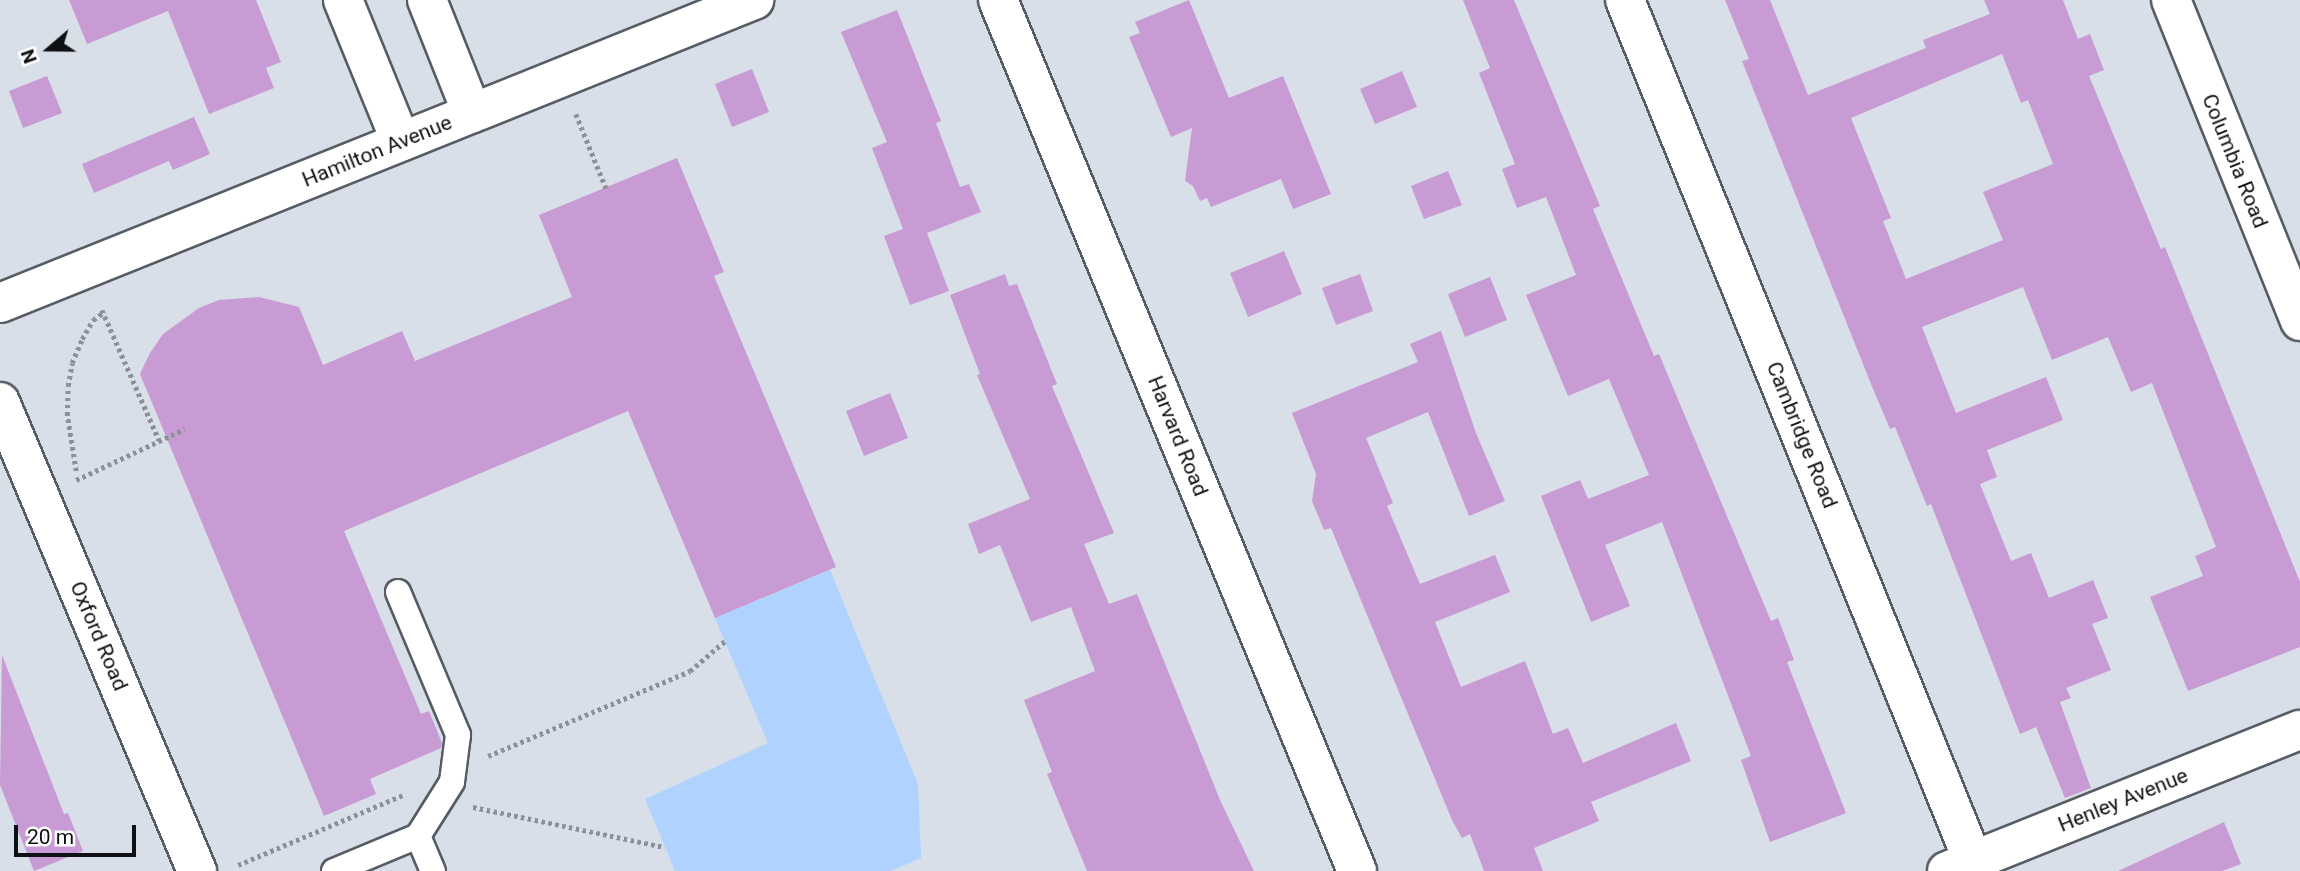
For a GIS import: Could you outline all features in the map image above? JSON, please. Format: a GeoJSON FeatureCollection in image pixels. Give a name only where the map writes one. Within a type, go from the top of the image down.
{"type":"FeatureCollection","features":[{"type":"Feature","properties":{"kind":"street"},"geometry":{"type":"LineString","coordinates":[[343,0],[401,142]]}},
{"type":"Feature","properties":{"kind":"street"},"geometry":{"type":"LineString","coordinates":[[427,0],[472,113]]}},
{"type":"Feature","properties":{"kind":"street","name":"Hamilton Avenue"},"geometry":{"type":"LineString","coordinates":[[0,303],[754,0]]}},
{"type":"Feature","properties":{"kind":"street","name":"Harvard Road"},"geometry":{"type":"LineString","coordinates":[[998,0],[1357,871]]}},
{"type":"Feature","properties":{"kind":"street","name":"Cambridge Road"},"geometry":{"type":"LineString","coordinates":[[1625,0],[1966,868]]}},
{"type":"Feature","properties":{"kind":"street","name":"Columbia Road"},"geometry":{"type":"LineString","coordinates":[[2171,0],[2300,321]]}},
{"type":"Feature","properties":{"kind":"street","name":"Oxford Road"},"geometry":{"type":"LineString","coordinates":[[0,402],[197,871]]}},
{"type":"Feature","properties":{"kind":"street","name":"Henley Avenue"},"geometry":{"type":"LineString","coordinates":[[1966,868],[2300,730]]}},
{"type":"Feature","properties":{"kind":"lane"},"geometry":{"type":"LineString","coordinates":[[334,871],[418,836],[452,782],[458,735],[398,592]]}},
{"type":"Feature","properties":{"kind":"lane"},"geometry":{"type":"LineString","coordinates":[[418,836],[433,871]]}},
{"type":"Feature","properties":{"kind":"path"},"geometry":{"type":"LineString","coordinates":[[561,77],[606,188]]}},
{"type":"Feature","properties":{"kind":"path"},"geometry":{"type":"LineString","coordinates":[[98,307],[104,312],[159,440]]}},
{"type":"Feature","properties":{"kind":"path"},"geometry":{"type":"LineString","coordinates":[[77,480],[66,415],[68,386],[72,363],[82,339],[93,320],[104,312]]}},
{"type":"Feature","properties":{"kind":"path"},"geometry":{"type":"LineString","coordinates":[[40,496],[185,429]]}},
{"type":"Feature","properties":{"kind":"path"},"geometry":{"type":"LineString","coordinates":[[454,771],[690,671],[725,641]]}},
{"type":"Feature","properties":{"kind":"shaded area"},"geometry":{"type":"Polygon","coordinates":[[[830,570],[918,784],[921,858],[891,871],[675,871],[645,799],[768,743],[715,618],[830,570]]]}},
{"type":"Feature","properties":{"kind":"building"},"geometry":{"type":"Polygon","coordinates":[[[69,0],[256,0],[281,62],[266,68],[274,88],[209,114],[168,11],[87,44],[69,0]]]}},
{"type":"Feature","properties":{"kind":"building"},"geometry":{"type":"Polygon","coordinates":[[[1189,0],[1229,98],[1283,76],[1331,194],[1293,209],[1281,179],[1211,207],[1207,198],[1200,201],[1193,186],[1185,181],[1192,128],[1171,137],[1129,37],[1140,33],[1135,22],[1189,0]]]}},
{"type":"Feature","properties":{"kind":"building"},"geometry":{"type":"Polygon","coordinates":[[[1463,0],[1514,0],[1600,206],[1593,209],[1654,356],[1659,354],[1771,621],[1778,618],[1794,660],[1787,662],[1846,813],[1770,842],[1741,760],[1751,756],[1662,522],[1605,545],[1630,606],[1591,622],[1541,496],[1580,480],[1588,499],[1649,475],[1609,379],[1568,396],[1526,295],[1576,275],[1546,197],[1517,208],[1502,169],[1515,164],[1479,73],[1490,68],[1463,0]]]}},
{"type":"Feature","properties":{"kind":"building"},"geometry":{"type":"Polygon","coordinates":[[[1725,0],[1770,0],[1808,95],[1926,48],[1923,40],[1990,14],[1984,0],[2063,0],[2078,39],[2090,34],[2104,70],[2089,76],[2161,249],[2165,247],[2300,582],[2300,647],[2188,691],[2150,597],[2203,576],[2195,556],[2216,547],[2152,383],[2131,392],[2108,337],[2052,360],[2023,287],[1922,327],[1956,413],[2046,377],[2063,420],[1987,450],[1997,477],[1980,484],[2011,561],[2031,553],[2049,598],[2093,580],[2108,618],[2092,624],[2111,670],[2066,688],[2071,698],[2060,702],[2091,788],[2065,798],[2036,727],[2020,734],[1931,504],[1927,506],[1895,427],[1890,429],[1871,384],[1742,61],[1749,59],[1725,0]],[[2002,54],[1851,118],[1891,218],[1883,221],[1906,279],[2003,240],[1983,192],[2053,164],[2028,100],[2021,103],[2002,54]]]}},
{"type":"Feature","properties":{"kind":"building"},"geometry":{"type":"Polygon","coordinates":[[[897,10],[941,121],[936,123],[960,187],[969,184],[981,212],[927,233],[949,291],[910,305],[884,236],[903,229],[872,148],[887,142],[841,32],[897,10]]]}},
{"type":"Feature","properties":{"kind":"building"},"geometry":{"type":"Polygon","coordinates":[[[752,69],[769,112],[732,127],[715,84],[752,69]]]}},
{"type":"Feature","properties":{"kind":"building"},"geometry":{"type":"Polygon","coordinates":[[[1402,71],[1417,107],[1375,124],[1360,89],[1402,71]]]}},
{"type":"Feature","properties":{"kind":"building"},"geometry":{"type":"Polygon","coordinates":[[[47,76],[62,113],[23,128],[9,91],[47,76]]]}},
{"type":"Feature","properties":{"kind":"building"},"geometry":{"type":"Polygon","coordinates":[[[194,117],[210,154],[173,170],[169,161],[94,193],[82,164],[194,117]]]}},
{"type":"Feature","properties":{"kind":"building"},"geometry":{"type":"Polygon","coordinates":[[[677,158],[724,272],[714,276],[836,567],[715,618],[628,411],[344,531],[421,714],[429,711],[442,743],[441,748],[370,779],[376,794],[324,816],[140,374],[150,353],[163,334],[199,308],[219,300],[259,297],[299,307],[323,365],[402,331],[415,361],[572,297],[539,215],[677,158]]]}},
{"type":"Feature","properties":{"kind":"building"},"geometry":{"type":"Polygon","coordinates":[[[1448,171],[1462,205],[1424,219],[1411,186],[1448,171]]]}},
{"type":"Feature","properties":{"kind":"building"},"geometry":{"type":"Polygon","coordinates":[[[1284,251],[1302,294],[1248,317],[1230,273],[1284,251]]]}},
{"type":"Feature","properties":{"kind":"building"},"geometry":{"type":"Polygon","coordinates":[[[1005,274],[1009,286],[1017,284],[1057,384],[1052,386],[1114,533],[1084,544],[1109,604],[1137,594],[1220,800],[1254,871],[1087,871],[1047,774],[1052,772],[1024,700],[1095,671],[1071,607],[1031,622],[1000,545],[979,554],[968,524],[1030,499],[977,375],[980,374],[950,295],[1005,274]]]}},
{"type":"Feature","properties":{"kind":"building"},"geometry":{"type":"Polygon","coordinates":[[[1360,274],[1373,311],[1336,325],[1322,288],[1360,274]]]}},
{"type":"Feature","properties":{"kind":"building"},"geometry":{"type":"Polygon","coordinates":[[[1490,277],[1507,320],[1465,337],[1448,294],[1490,277]]]}},
{"type":"Feature","properties":{"kind":"building"},"geometry":{"type":"Polygon","coordinates":[[[1441,331],[1476,433],[1505,501],[1469,516],[1428,412],[1366,438],[1393,503],[1387,506],[1420,584],[1495,555],[1510,592],[1435,622],[1461,687],[1525,661],[1553,734],[1568,728],[1583,763],[1676,723],[1691,761],[1591,802],[1599,821],[1534,848],[1543,871],[1484,871],[1470,834],[1462,838],[1452,820],[1331,528],[1324,530],[1312,501],[1316,474],[1292,413],[1418,362],[1410,344],[1441,331]]]}},
{"type":"Feature","properties":{"kind":"building"},"geometry":{"type":"Polygon","coordinates":[[[890,393],[908,438],[864,456],[846,411],[890,393]]]}},
{"type":"Feature","properties":{"kind":"building"},"geometry":{"type":"Polygon","coordinates":[[[2,655],[64,814],[68,813],[83,851],[34,871],[0,785],[2,655]]]}},
{"type":"Feature","properties":{"kind":"building"},"geometry":{"type":"Polygon","coordinates":[[[2224,822],[2241,864],[2222,871],[2118,871],[2224,822]]]}}]}
